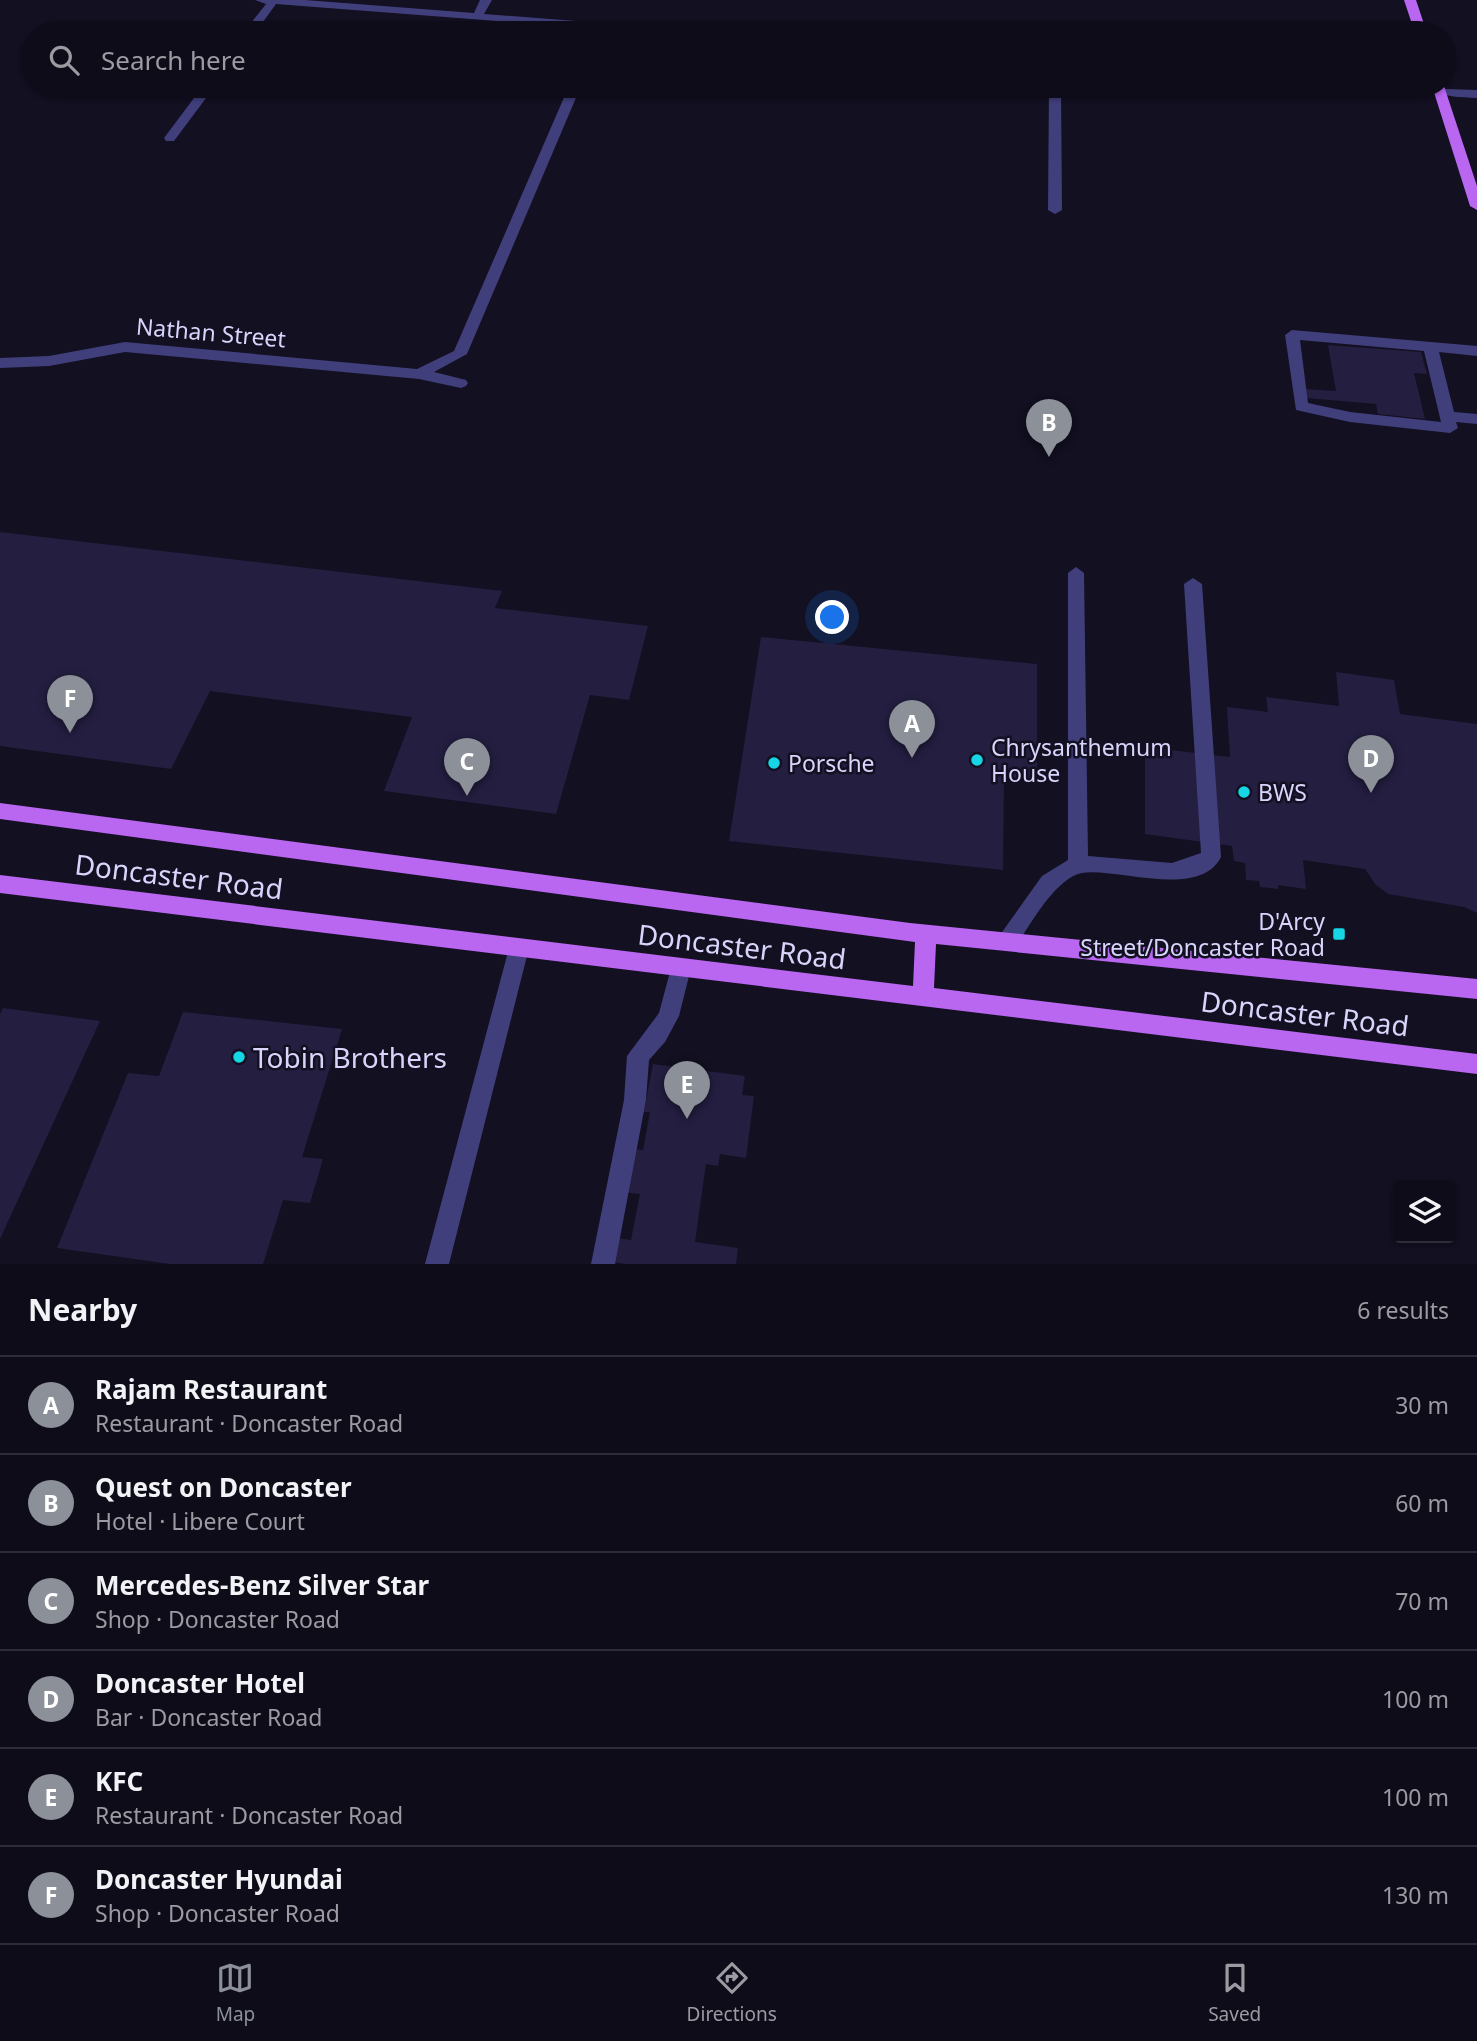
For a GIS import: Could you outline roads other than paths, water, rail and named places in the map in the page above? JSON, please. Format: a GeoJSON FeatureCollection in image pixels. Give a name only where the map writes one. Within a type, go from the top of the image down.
{"type":"FeatureCollection","features":[{"type":"Feature","properties":{"kind":"main road"},"geometry":{"type":"LineString","coordinates":[[1410,0],[1417,21]]}},
{"type":"Feature","properties":{"kind":"main road"},"geometry":{"type":"LineString","coordinates":[[1443,98],[1477,206]]}},
{"type":"Feature","properties":{"kind":"main road","name":"Doncaster Road"},"geometry":{"type":"LineString","coordinates":[[0,811],[926,933],[1477,989]]}},
{"type":"Feature","properties":{"kind":"main road","name":"Doncaster Road"},"geometry":{"type":"LineString","coordinates":[[0,884],[1477,1064]]}},
{"type":"Feature","properties":{"kind":"main road"},"geometry":{"type":"LineString","coordinates":[[923,998],[926,933]]}},
{"type":"Feature","properties":{"kind":"street"},"geometry":{"type":"LineString","coordinates":[[477,17],[486,0]]}},
{"type":"Feature","properties":{"kind":"street"},"geometry":{"type":"LineString","coordinates":[[256,21],[267,1],[515,21]]}},
{"type":"Feature","properties":{"kind":"street"},"geometry":{"type":"LineString","coordinates":[[1456,87],[1477,86]]}},
{"type":"Feature","properties":{"kind":"street"},"geometry":{"type":"LineString","coordinates":[[1456,90],[1477,94]]}},
{"type":"Feature","properties":{"kind":"street"},"geometry":{"type":"LineString","coordinates":[[170,138],[200,98]]}},
{"type":"Feature","properties":{"kind":"street"},"geometry":{"type":"LineString","coordinates":[[419,374],[460,354],[570,98]]}},
{"type":"Feature","properties":{"kind":"street"},"geometry":{"type":"LineString","coordinates":[[1055,98],[1055,210]]}},
{"type":"Feature","properties":{"kind":"street"},"geometry":{"type":"LineString","coordinates":[[1430,347],[1450,428],[1350,417],[1301,406],[1292,335],[1477,351]]}},
{"type":"Feature","properties":{"kind":"street","name":"Nathan Street"},"geometry":{"type":"LineString","coordinates":[[0,363],[49,361],[125,347],[419,374],[461,383]]}},
{"type":"Feature","properties":{"kind":"street"},"geometry":{"type":"LineString","coordinates":[[1447,416],[1477,419]]}},
{"type":"Feature","properties":{"kind":"street"},"geometry":{"type":"LineString","coordinates":[[1076,573],[1078,864]]}},
{"type":"Feature","properties":{"kind":"street"},"geometry":{"type":"LineString","coordinates":[[1007,942],[1049,882],[1078,864],[1172,872],[1196,866],[1211,857],[1193,584]]}},
{"type":"Feature","properties":{"kind":"street"},"geometry":{"type":"LineString","coordinates":[[437,1264],[519,948]]}},
{"type":"Feature","properties":{"kind":"street"},"geometry":{"type":"LineString","coordinates":[[603,1264],[635,1100],[638,1056],[671,1017],[681,968]]}},
{"type":"Feature","properties":{"kind":"place","name":"Quest on Doncaster"},"geometry":{"type":"Point","coordinates":[1049,457]}},
{"type":"Feature","properties":{"kind":"place","name":"Doncaster Hyundai"},"geometry":{"type":"Point","coordinates":[70,733]}},
{"type":"Feature","properties":{"kind":"place","name":"Rajam Restaurant"},"geometry":{"type":"Point","coordinates":[912,758]}},
{"type":"Feature","properties":{"kind":"place","name":"Chrysanthemum House"},"geometry":{"type":"Point","coordinates":[977,760]}},
{"type":"Feature","properties":{"kind":"place","name":"Porsche"},"geometry":{"type":"Point","coordinates":[774,763]}},
{"type":"Feature","properties":{"kind":"place","name":"BWS"},"geometry":{"type":"Point","coordinates":[1244,792]}},
{"type":"Feature","properties":{"kind":"place","name":"Doncaster Hotel"},"geometry":{"type":"Point","coordinates":[1371,793]}},
{"type":"Feature","properties":{"kind":"place","name":"Mercedes-Benz Silver Star"},"geometry":{"type":"Point","coordinates":[467,796]}},
{"type":"Feature","properties":{"kind":"place","name":"D'Arcy Street/Doncaster Road"},"geometry":{"type":"Point","coordinates":[1339,934]}},
{"type":"Feature","properties":{"kind":"place","name":"Tobin Brothers"},"geometry":{"type":"Point","coordinates":[239,1057]}},
{"type":"Feature","properties":{"kind":"place","name":"KFC"},"geometry":{"type":"Point","coordinates":[687,1119]}}]}
